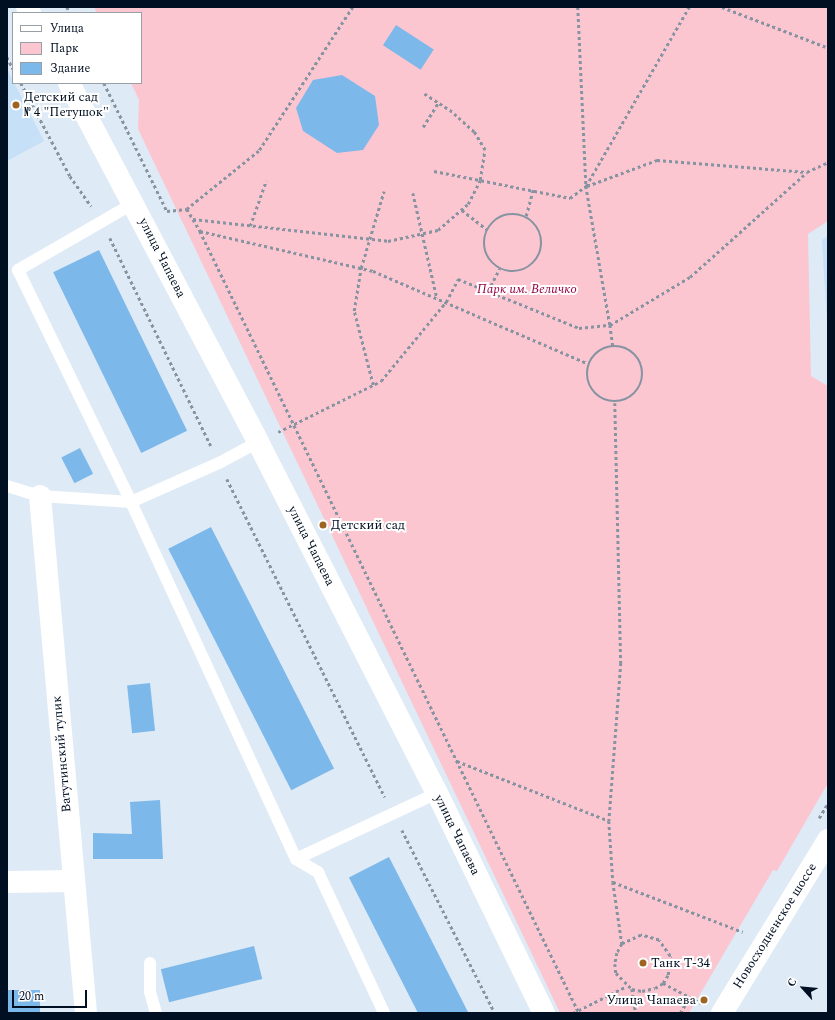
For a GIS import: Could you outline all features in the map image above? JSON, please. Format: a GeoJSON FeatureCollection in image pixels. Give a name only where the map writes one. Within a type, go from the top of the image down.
{"type":"FeatureCollection","features":[{"type":"Feature","properties":{"kind":"street","name":"улица Чапаева"},"geometry":{"type":"LineString","coordinates":[[69,84],[134,203],[258,442],[436,793],[544,1013]]}},
{"type":"Feature","properties":{"kind":"street","name":"Ватутинский тупик"},"geometry":{"type":"LineString","coordinates":[[40,496],[73,881],[86,1013]]}},
{"type":"Feature","properties":{"kind":"street","name":"Новосходненское шоссе"},"geometry":{"type":"LineString","coordinates":[[714,1009],[828,840]]}},
{"type":"Feature","properties":{"kind":"street"},"geometry":{"type":"LineString","coordinates":[[7,882],[73,881]]}},
{"type":"Feature","properties":{"kind":"lane"},"geometry":{"type":"LineString","coordinates":[[134,203],[18,270],[132,502],[296,860],[318,872],[384,1013]]}},
{"type":"Feature","properties":{"kind":"lane"},"geometry":{"type":"LineString","coordinates":[[7,486],[40,496],[132,502],[219,463],[258,442]]}},
{"type":"Feature","properties":{"kind":"lane"},"geometry":{"type":"LineString","coordinates":[[296,860],[436,793]]}},
{"type":"Feature","properties":{"kind":"lane"},"geometry":{"type":"LineString","coordinates":[[150,963],[150,992],[156,1013]]}},
{"type":"Feature","properties":{"kind":"path"},"geometry":{"type":"LineString","coordinates":[[104,84],[167,212],[187,209],[259,151],[353,7]]}},
{"type":"Feature","properties":{"kind":"path"},"geometry":{"type":"LineString","coordinates":[[578,7],[586,186],[613,346]]}},
{"type":"Feature","properties":{"kind":"path"},"geometry":{"type":"LineString","coordinates":[[586,186],[689,7]]}},
{"type":"Feature","properties":{"kind":"path"},"geometry":{"type":"LineString","coordinates":[[722,7],[826,47]]}},
{"type":"Feature","properties":{"kind":"path"},"geometry":{"type":"LineString","coordinates":[[7,57],[12,66]]}},
{"type":"Feature","properties":{"kind":"path"},"geometry":{"type":"LineString","coordinates":[[22,84],[70,176],[101,221],[219,463],[495,1013]]}},
{"type":"Feature","properties":{"kind":"path"},"geometry":{"type":"LineString","coordinates":[[193,219],[388,241],[438,230],[468,204],[480,180],[485,150],[474,132],[423,93]]}},
{"type":"Feature","properties":{"kind":"path"},"geometry":{"type":"LineString","coordinates":[[423,127],[438,103]]}},
{"type":"Feature","properties":{"kind":"path"},"geometry":{"type":"LineString","coordinates":[[434,171],[570,198],[586,186],[658,160],[807,172]]}},
{"type":"Feature","properties":{"kind":"path"},"geometry":{"type":"LineString","coordinates":[[258,442],[381,381],[446,302],[458,279],[580,328],[610,325],[690,277],[807,172],[828,162]]}},
{"type":"Feature","properties":{"kind":"path"},"geometry":{"type":"LineString","coordinates":[[250,226],[266,181]]}},
{"type":"Feature","properties":{"kind":"path"},"geometry":{"type":"LineString","coordinates":[[526,216],[533,190]]}},
{"type":"Feature","properties":{"kind":"path"},"geometry":{"type":"LineString","coordinates":[[373,385],[354,311],[361,268],[384,191]]}},
{"type":"Feature","properties":{"kind":"path"},"geometry":{"type":"LineString","coordinates":[[413,193],[437,298]]}},
{"type":"Feature","properties":{"kind":"path"},"geometry":{"type":"LineString","coordinates":[[187,209],[200,231],[579,1012]]}},
{"type":"Feature","properties":{"kind":"path"},"geometry":{"type":"LineString","coordinates":[[462,210],[486,229]]}},
{"type":"Feature","properties":{"kind":"path"},"geometry":{"type":"LineString","coordinates":[[503,214],[526,216],[541,233],[539,256],[532,265],[522,271],[499,269],[484,252],[486,229],[503,214]]}},
{"type":"Feature","properties":{"kind":"path"},"geometry":{"type":"LineString","coordinates":[[200,231],[361,268],[437,298],[589,364]]}},
{"type":"Feature","properties":{"kind":"path"},"geometry":{"type":"LineString","coordinates":[[488,291],[499,269]]}},
{"type":"Feature","properties":{"kind":"path"},"geometry":{"type":"LineString","coordinates":[[613,346],[632,351],[642,367],[643,377],[635,394],[615,403],[604,400],[594,393],[588,380],[589,364],[594,355],[604,348],[613,346]]}},
{"type":"Feature","properties":{"kind":"path"},"geometry":{"type":"LineString","coordinates":[[615,403],[621,663],[610,821],[612,882],[622,944]]}},
{"type":"Feature","properties":{"kind":"path"},"geometry":{"type":"LineString","coordinates":[[457,760],[610,821]]}},
{"type":"Feature","properties":{"kind":"path"},"geometry":{"type":"LineString","coordinates":[[612,882],[749,935]]}},
{"type":"Feature","properties":{"kind":"path"},"geometry":{"type":"LineString","coordinates":[[641,935],[659,940],[670,956],[670,970],[663,983],[655,988],[642,991],[632,989],[627,986],[616,973],[615,964],[617,953],[622,944],[641,935]]}},
{"type":"Feature","properties":{"kind":"path"},"geometry":{"type":"LineString","coordinates":[[663,983],[714,1009]]}},
{"type":"Feature","properties":{"kind":"path"},"geometry":{"type":"LineString","coordinates":[[573,1013],[579,1012],[627,986]]}},
{"type":"Feature","properties":{"kind":"path"},"geometry":{"type":"LineString","coordinates":[[632,989],[636,1013]]}},
{"type":"Feature","properties":{"kind":"path"},"geometry":{"type":"LineString","coordinates":[[680,1013],[690,997]]}},
{"type":"Feature","properties":{"kind":"shaded area","name":"Детский сад № 4 \"Петушок\""},"geometry":{"type":"Polygon","coordinates":[[[7,69],[12,79],[12,84],[15,84],[44,141],[7,161],[7,69]]]}},
{"type":"Feature","properties":{"kind":"shaded area"},"geometry":{"type":"Polygon","coordinates":[[[828,236],[828,338],[822,240],[828,236]]]}},
{"type":"Feature","properties":{"kind":"green space","name":"Парк им. Величко"},"geometry":{"type":"Polygon","coordinates":[[[94,7],[828,7],[828,221],[808,234],[811,376],[828,386],[828,783],[777,871],[773,870],[689,1013],[560,1013],[138,129],[139,100],[131,84],[142,84],[142,12],[96,12],[94,7]]]}},
{"type":"Feature","properties":{"kind":"building"},"geometry":{"type":"Polygon","coordinates":[[[396,25],[434,50],[421,70],[383,45],[396,25]]]}},
{"type":"Feature","properties":{"kind":"building"},"geometry":{"type":"Polygon","coordinates":[[[342,75],[375,96],[379,125],[363,150],[337,153],[303,131],[296,108],[313,80],[342,75]]]}},
{"type":"Feature","properties":{"kind":"building"},"geometry":{"type":"Polygon","coordinates":[[[99,250],[187,431],[141,453],[53,272],[99,250]]]}},
{"type":"Feature","properties":{"kind":"building"},"geometry":{"type":"Polygon","coordinates":[[[80,448],[93,474],[74,483],[61,458],[80,448]]]}},
{"type":"Feature","properties":{"kind":"building"},"geometry":{"type":"Polygon","coordinates":[[[211,527],[334,768],[291,790],[168,549],[211,527]]]}},
{"type":"Feature","properties":{"kind":"building"},"geometry":{"type":"Polygon","coordinates":[[[150,683],[155,731],[132,733],[127,685],[150,683]]]}},
{"type":"Feature","properties":{"kind":"building"},"geometry":{"type":"Polygon","coordinates":[[[160,800],[163,859],[93,859],[93,833],[132,834],[130,802],[160,800]]]}},
{"type":"Feature","properties":{"kind":"building"},"geometry":{"type":"Polygon","coordinates":[[[389,857],[468,1012],[418,1013],[349,877],[389,857]]]}},
{"type":"Feature","properties":{"kind":"building"},"geometry":{"type":"Polygon","coordinates":[[[254,946],[262,979],[169,1002],[161,969],[254,946]]]}},
{"type":"Feature","properties":{"kind":"building"},"geometry":{"type":"Polygon","coordinates":[[[7,990],[40,990],[40,1013],[7,1013],[7,990]]]}},
{"type":"Feature","properties":{"kind":"place","name":"Детский сад № 4 \"Петушок\""},"geometry":{"type":"Point","coordinates":[16,105]}},
{"type":"Feature","properties":{"kind":"place","name":"Детский сад"},"geometry":{"type":"Point","coordinates":[323,525]}},
{"type":"Feature","properties":{"kind":"place","name":"Танк Т-34"},"geometry":{"type":"Point","coordinates":[643,963]}},
{"type":"Feature","properties":{"kind":"place","name":"Улица Чапаева"},"geometry":{"type":"Point","coordinates":[704,1000]}}]}
